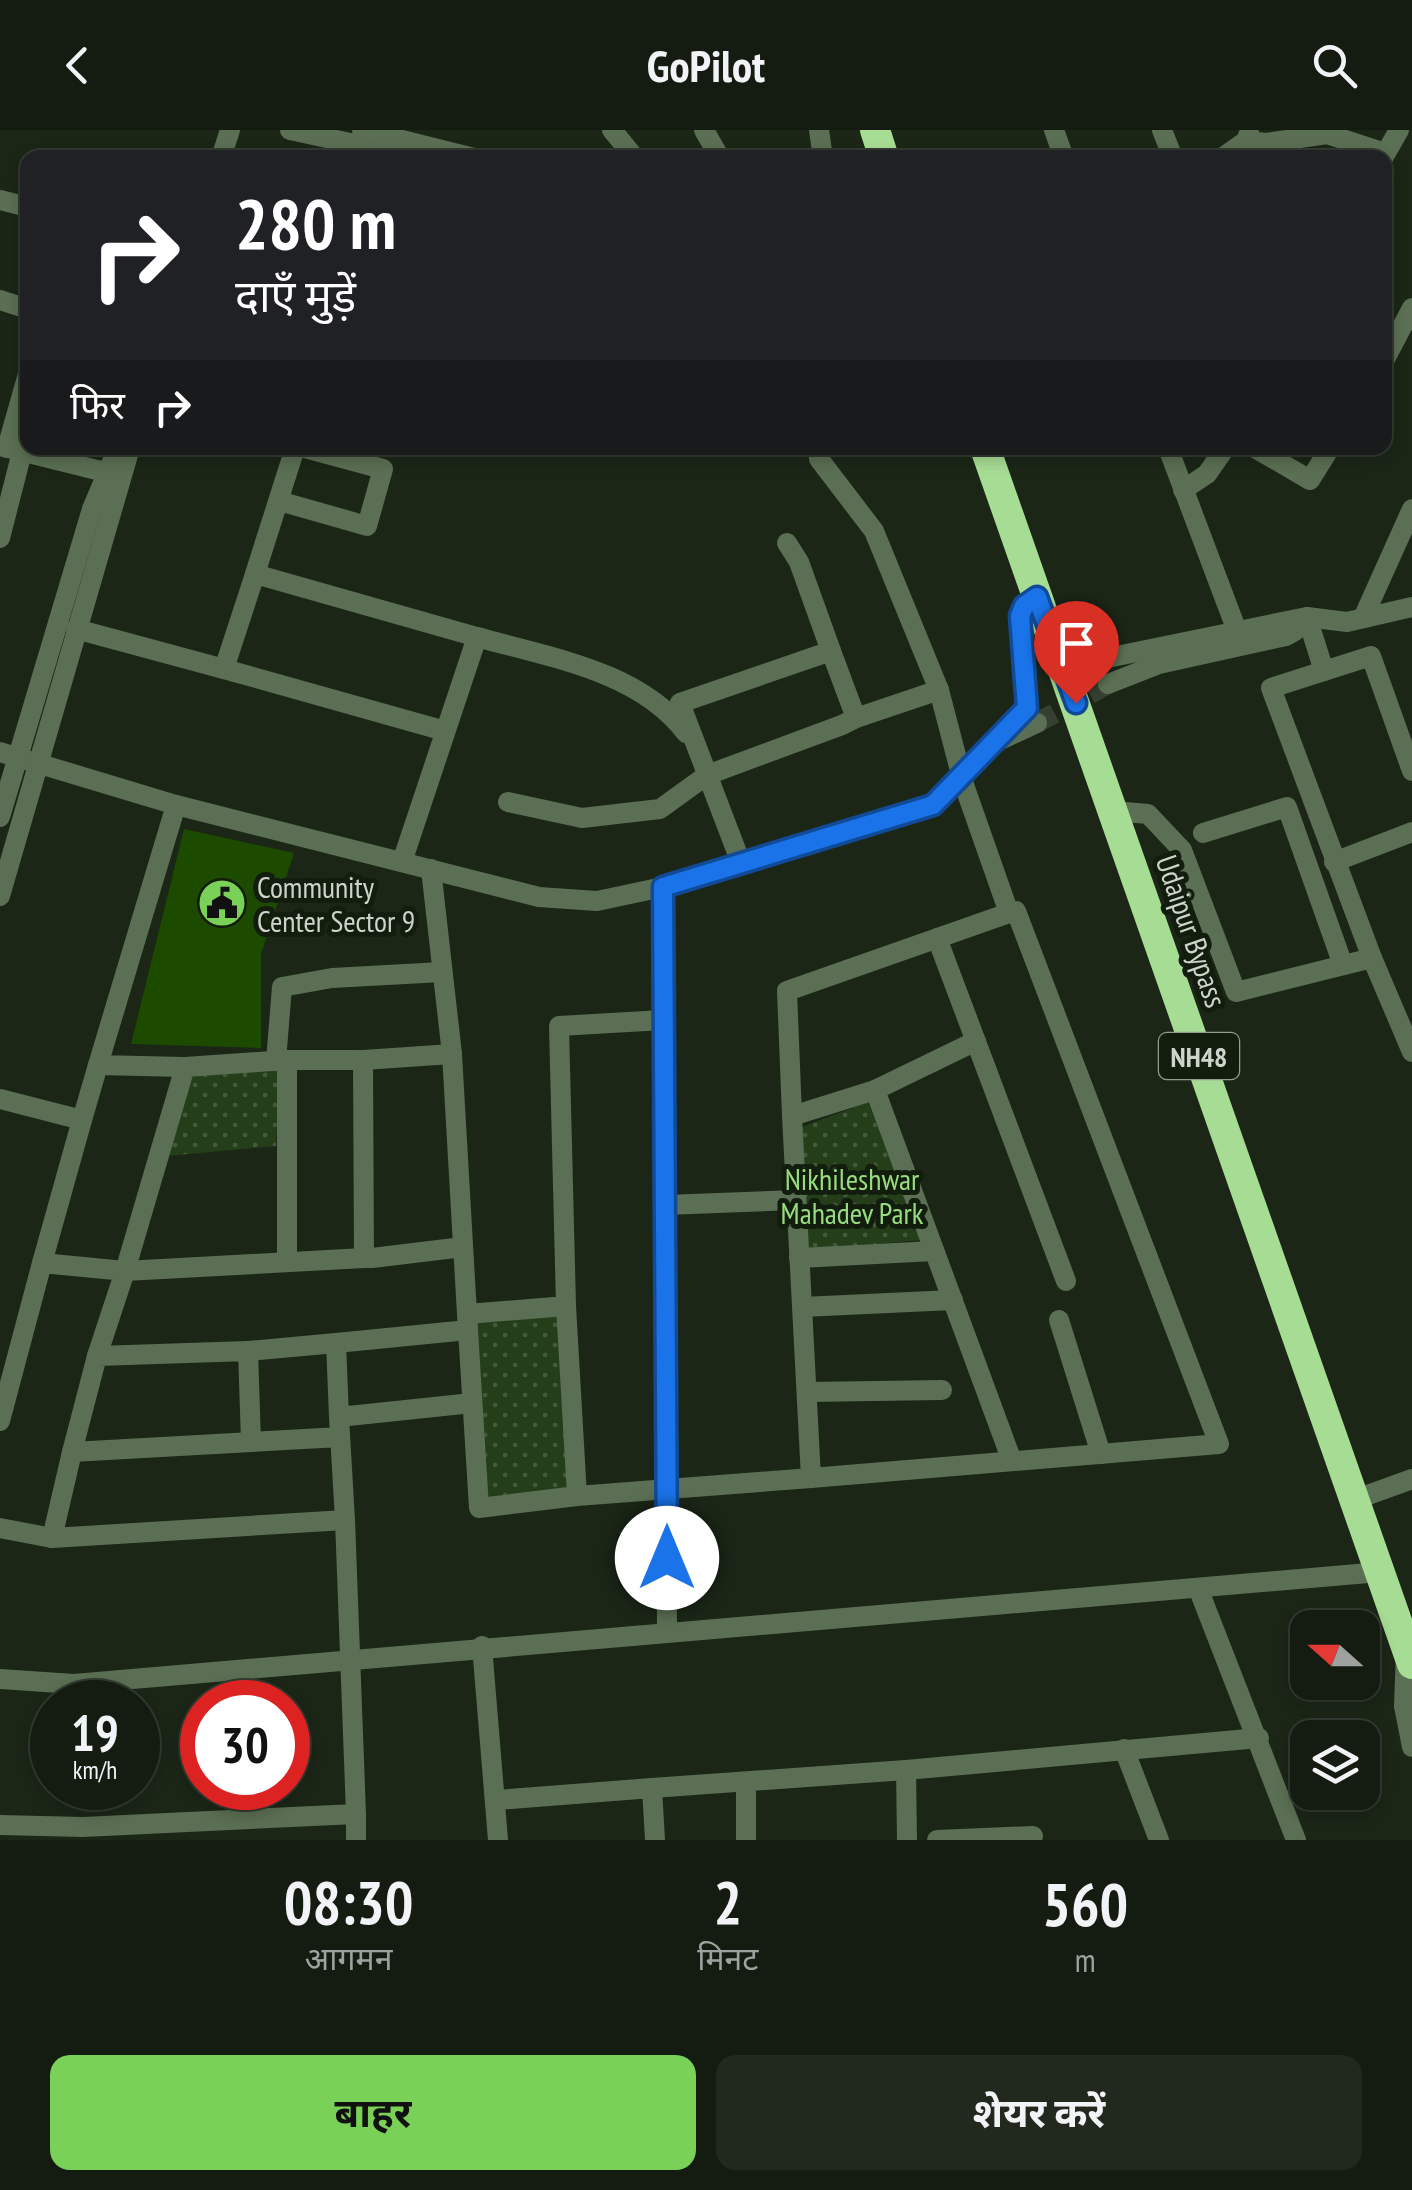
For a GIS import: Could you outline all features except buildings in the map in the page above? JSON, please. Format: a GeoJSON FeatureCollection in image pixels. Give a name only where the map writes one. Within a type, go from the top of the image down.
{"type":"FeatureCollection","features":[{"type":"Feature","properties":{"kind":"highway","name":"Udaipur Bypass"},"geometry":{"type":"LineString","coordinates":[[987,455],[1409,1655]]}},
{"type":"Feature","properties":{"kind":"street"},"geometry":{"type":"LineString","coordinates":[[290,130],[382,150]]}},
{"type":"Feature","properties":{"kind":"street"},"geometry":{"type":"LineString","coordinates":[[362,130],[442,150]]}},
{"type":"Feature","properties":{"kind":"street"},"geometry":{"type":"LineString","coordinates":[[612,130],[628,150]]}},
{"type":"Feature","properties":{"kind":"street"},"geometry":{"type":"LineString","coordinates":[[1248,136],[1266,144],[1327,134],[1370,150]]}},
{"type":"Feature","properties":{"kind":"street"},"geometry":{"type":"LineString","coordinates":[[1408,332],[1412,308]]}},
{"type":"Feature","properties":{"kind":"street"},"geometry":{"type":"LineString","coordinates":[[0,538],[10,449],[20,407]]}},
{"type":"Feature","properties":{"kind":"street"},"geometry":{"type":"LineString","coordinates":[[36,455],[109,472]]}},
{"type":"Feature","properties":{"kind":"street"},"geometry":{"type":"LineString","coordinates":[[0,896],[76,629],[115,455]]}},
{"type":"Feature","properties":{"kind":"street"},"geometry":{"type":"LineString","coordinates":[[0,817],[9,754],[101,512],[127,455]]}},
{"type":"Feature","properties":{"kind":"street"},"geometry":{"type":"LineString","coordinates":[[224,670],[292,455]]}},
{"type":"Feature","properties":{"kind":"street"},"geometry":{"type":"LineString","coordinates":[[280,500],[367,526],[383,470],[330,455]]}},
{"type":"Feature","properties":{"kind":"street"},"geometry":{"type":"LineString","coordinates":[[819,455],[874,531],[892,568],[940,690],[962,774],[1010,913]]}},
{"type":"Feature","properties":{"kind":"street"},"geometry":{"type":"LineString","coordinates":[[1170,455],[1237,630]]}},
{"type":"Feature","properties":{"kind":"street"},"geometry":{"type":"LineString","coordinates":[[1183,490],[1207,474],[1219,455]]}},
{"type":"Feature","properties":{"kind":"street"},"geometry":{"type":"LineString","coordinates":[[1266,455],[1310,480],[1326,455]]}},
{"type":"Feature","properties":{"kind":"street"},"geometry":{"type":"LineString","coordinates":[[1363,618],[1412,508]]}},
{"type":"Feature","properties":{"kind":"street"},"geometry":{"type":"LineString","coordinates":[[787,543],[799,562],[856,718]]}},
{"type":"Feature","properties":{"kind":"street"},"geometry":{"type":"LineString","coordinates":[[255,574],[564,662],[648,694],[684,730],[707,775]]}},
{"type":"Feature","properties":{"kind":"street"},"geometry":{"type":"LineString","coordinates":[[9,754],[176,804],[539,897],[597,901],[663,887],[933,805],[1027,708],[1020,616],[1024,606],[1037,597]]}},
{"type":"Feature","properties":{"kind":"street"},"geometry":{"type":"LineString","coordinates":[[1063,667],[1237,630],[1301,619],[1347,622],[1412,607]]}},
{"type":"Feature","properties":{"kind":"street"},"geometry":{"type":"LineString","coordinates":[[1301,619],[1324,672]]}},
{"type":"Feature","properties":{"kind":"street"},"geometry":{"type":"LineString","coordinates":[[1108,684],[1159,664],[1286,636],[1295,631],[1301,619]]}},
{"type":"Feature","properties":{"kind":"street"},"geometry":{"type":"LineString","coordinates":[[76,629],[445,730]]}},
{"type":"Feature","properties":{"kind":"street"},"geometry":{"type":"LineString","coordinates":[[402,862],[477,637]]}},
{"type":"Feature","properties":{"kind":"street"},"geometry":{"type":"LineString","coordinates":[[741,864],[680,703],[831,652]]}},
{"type":"Feature","properties":{"kind":"street"},"geometry":{"type":"LineString","coordinates":[[1412,771],[1371,656],[1271,688],[1334,862],[1412,1052]]}},
{"type":"Feature","properties":{"kind":"street"},"geometry":{"type":"LineString","coordinates":[[508,802],[582,818],[660,809],[707,775],[940,690]]}},
{"type":"Feature","properties":{"kind":"street"},"geometry":{"type":"LineString","coordinates":[[998,741],[1037,723]]}},
{"type":"Feature","properties":{"kind":"street"},"geometry":{"type":"LineString","coordinates":[[0,1421],[82,1120],[176,804]]}},
{"type":"Feature","properties":{"kind":"street"},"geometry":{"type":"LineString","coordinates":[[1202,834],[1288,807],[1343,965]]}},
{"type":"Feature","properties":{"kind":"street"},"geometry":{"type":"LineString","coordinates":[[1113,811],[1148,814],[1182,850],[1236,992],[1372,958]]}},
{"type":"Feature","properties":{"kind":"street"},"geometry":{"type":"LineString","coordinates":[[1334,862],[1412,832]]}},
{"type":"Feature","properties":{"kind":"street"},"geometry":{"type":"LineString","coordinates":[[432,869],[452,1054],[480,1508],[666,1486],[811,1478],[1219,1444],[1016,911],[873,957],[787,991],[811,1478]]}},
{"type":"Feature","properties":{"kind":"street"},"geometry":{"type":"LineString","coordinates":[[663,887],[667,1631]]}},
{"type":"Feature","properties":{"kind":"street"},"geometry":{"type":"LineString","coordinates":[[937,938],[1066,1281]]}},
{"type":"Feature","properties":{"kind":"street"},"geometry":{"type":"LineString","coordinates":[[287,1262],[282,987],[332,978],[442,972]]}},
{"type":"Feature","properties":{"kind":"street"},"geometry":{"type":"LineString","coordinates":[[577,1496],[566,1306],[558,1026],[664,1020]]}},
{"type":"Feature","properties":{"kind":"street"},"geometry":{"type":"LineString","coordinates":[[792,1116],[875,1090],[976,1041]]}},
{"type":"Feature","properties":{"kind":"street"},"geometry":{"type":"LineString","coordinates":[[98,1065],[185,1066],[452,1054]]}},
{"type":"Feature","properties":{"kind":"street"},"geometry":{"type":"LineString","coordinates":[[363,1060],[364,1258]]}},
{"type":"Feature","properties":{"kind":"street"},"geometry":{"type":"LineString","coordinates":[[52,1538],[97,1356],[185,1066]]}},
{"type":"Feature","properties":{"kind":"street"},"geometry":{"type":"LineString","coordinates":[[875,1090],[1012,1461]]}},
{"type":"Feature","properties":{"kind":"street"},"geometry":{"type":"LineString","coordinates":[[0,1099],[82,1120]]}},
{"type":"Feature","properties":{"kind":"street"},"geometry":{"type":"LineString","coordinates":[[665,1205],[796,1200]]}},
{"type":"Feature","properties":{"kind":"street"},"geometry":{"type":"LineString","coordinates":[[42,1263],[125,1271],[364,1258],[463,1247]]}},
{"type":"Feature","properties":{"kind":"street"},"geometry":{"type":"LineString","coordinates":[[800,1258],[934,1251]]}},
{"type":"Feature","properties":{"kind":"street"},"geometry":{"type":"LineString","coordinates":[[802,1307],[953,1300]]}},
{"type":"Feature","properties":{"kind":"street"},"geometry":{"type":"LineString","coordinates":[[97,1356],[248,1351],[336,1343],[566,1306]]}},
{"type":"Feature","properties":{"kind":"street"},"geometry":{"type":"LineString","coordinates":[[1060,1320],[1101,1454]]}},
{"type":"Feature","properties":{"kind":"street"},"geometry":{"type":"LineString","coordinates":[[336,1343],[352,1658],[356,1840]]}},
{"type":"Feature","properties":{"kind":"street"},"geometry":{"type":"LineString","coordinates":[[248,1351],[251,1442]]}},
{"type":"Feature","properties":{"kind":"street"},"geometry":{"type":"LineString","coordinates":[[807,1392],[942,1390]]}},
{"type":"Feature","properties":{"kind":"street"},"geometry":{"type":"LineString","coordinates":[[72,1452],[251,1442],[472,1402]]}},
{"type":"Feature","properties":{"kind":"street"},"geometry":{"type":"LineString","coordinates":[[1354,1500],[1412,1479]]}},
{"type":"Feature","properties":{"kind":"street"},"geometry":{"type":"LineString","coordinates":[[0,1528],[52,1538],[345,1520]]}},
{"type":"Feature","properties":{"kind":"street"},"geometry":{"type":"LineString","coordinates":[[0,1679],[74,1684],[1380,1572]]}},
{"type":"Feature","properties":{"kind":"street"},"geometry":{"type":"LineString","coordinates":[[1198,1588],[1296,1840]]}},
{"type":"Feature","properties":{"kind":"street"},"geometry":{"type":"LineString","coordinates":[[482,1646],[498,1800],[498,1840]]}},
{"type":"Feature","properties":{"kind":"street"},"geometry":{"type":"LineString","coordinates":[[1409,1655],[1404,1706],[1412,1747]]}},
{"type":"Feature","properties":{"kind":"street"},"geometry":{"type":"LineString","coordinates":[[498,1800],[906,1770],[1259,1738]]}},
{"type":"Feature","properties":{"kind":"street"},"geometry":{"type":"LineString","coordinates":[[1124,1749],[1159,1840]]}},
{"type":"Feature","properties":{"kind":"street"},"geometry":{"type":"LineString","coordinates":[[906,1770],[908,1840]]}},
{"type":"Feature","properties":{"kind":"street"},"geometry":{"type":"LineString","coordinates":[[746,1782],[746,1840]]}},
{"type":"Feature","properties":{"kind":"street"},"geometry":{"type":"LineString","coordinates":[[652,1788],[655,1840]]}},
{"type":"Feature","properties":{"kind":"street"},"geometry":{"type":"LineString","coordinates":[[0,1825],[83,1828],[356,1814]]}},
{"type":"Feature","properties":{"kind":"street"},"geometry":{"type":"LineString","coordinates":[[937,1840],[1033,1836]]}},
{"type":"Feature","properties":{"kind":"green space"},"geometry":{"type":"Polygon","coordinates":[[[279,1068],[276,1146],[167,1156],[188,1075],[279,1068]]]}},
{"type":"Feature","properties":{"kind":"green space","name":"Nikhileshwar Mahadev Park"},"geometry":{"type":"Polygon","coordinates":[[[868,1102],[923,1240],[801,1250],[802,1127],[868,1102]]]}},
{"type":"Feature","properties":{"kind":"green space"},"geometry":{"type":"Polygon","coordinates":[[[561,1313],[572,1490],[479,1500],[472,1314],[561,1313]]]}},
{"type":"Feature","properties":{"kind":"tunnel"},"geometry":{"type":"LineString","coordinates":[[1037,723],[1108,684]]}},
{"type":"Feature","properties":{"kind":"place","name":"Community Center Sector 9"},"geometry":{"type":"Point","coordinates":[222,903]}},
{"type":"Feature","properties":{"kind":"route"},"geometry":{"type":"LineString","coordinates":[[667,1558],[663,887],[933,805],[1027,708],[1020,616],[1024,606],[1037,597],[1076,703]]}}]}
